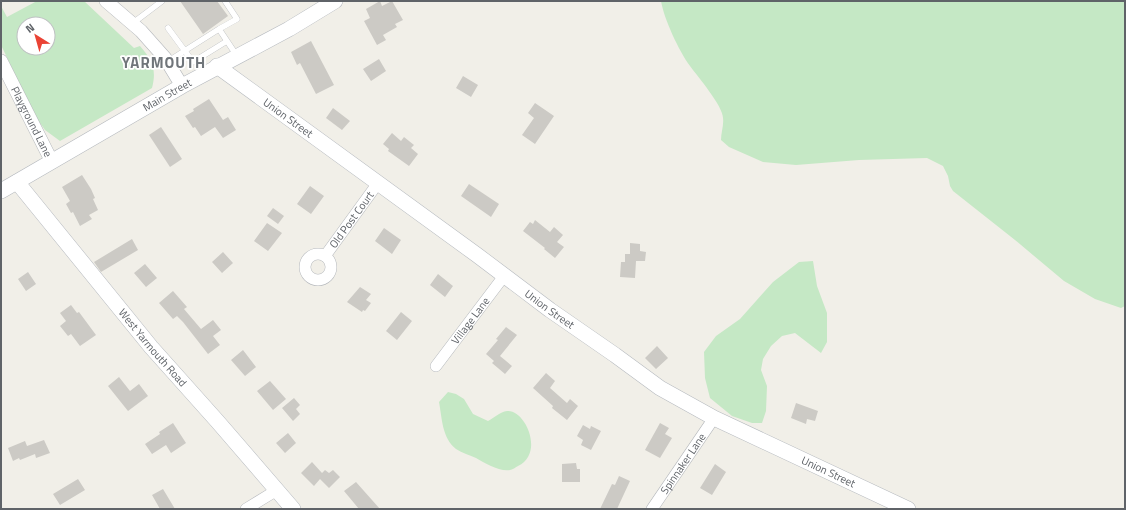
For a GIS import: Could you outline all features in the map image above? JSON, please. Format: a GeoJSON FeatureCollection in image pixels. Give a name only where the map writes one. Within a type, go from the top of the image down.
{"type":"FeatureCollection","features":[{"type":"Feature","properties":{"kind":"main road","name":"Main Street"},"geometry":{"type":"LineString","coordinates":[[1,191],[217,66],[289,29],[335,1]]}},
{"type":"Feature","properties":{"kind":"main road","name":"Union Street"},"geometry":{"type":"LineString","coordinates":[[217,66],[550,310],[660,388],[714,418],[908,509]]}},
{"type":"Feature","properties":{"kind":"main road","name":"West Yarmouth Road"},"geometry":{"type":"LineString","coordinates":[[17,182],[151,347],[293,509]]}},
{"type":"Feature","properties":{"kind":"street"},"geometry":{"type":"LineString","coordinates":[[106,1],[133,23],[167,62],[182,86]]}},
{"type":"Feature","properties":{"kind":"street","name":"Playground Lane"},"geometry":{"type":"LineString","coordinates":[[1,61],[52,162]]}},
{"type":"Feature","properties":{"kind":"street","name":"Old Post Court"},"geometry":{"type":"LineString","coordinates":[[325,256],[378,183]]}},
{"type":"Feature","properties":{"kind":"street","name":"Village Lane"},"geometry":{"type":"LineString","coordinates":[[436,366],[504,276]]}},
{"type":"Feature","properties":{"kind":"street","name":"Spinnaker Lane"},"geometry":{"type":"LineString","coordinates":[[652,509],[714,418]]}},
{"type":"Feature","properties":{"kind":"street"},"geometry":{"type":"LineString","coordinates":[[246,509],[277,490]]}},
{"type":"Feature","properties":{"kind":"lane"},"geometry":{"type":"LineString","coordinates":[[133,23],[162,1]]}},
{"type":"Feature","properties":{"kind":"lane"},"geometry":{"type":"LineString","coordinates":[[167,62],[237,19],[225,1]]}},
{"type":"Feature","properties":{"kind":"lane"},"geometry":{"type":"LineString","coordinates":[[168,28],[193,62],[227,41]]}},
{"type":"Feature","properties":{"kind":"lane"},"geometry":{"type":"LineString","coordinates":[[219,30],[237,56]]}},
{"type":"Feature","properties":{"kind":"green space"},"geometry":{"type":"Polygon","coordinates":[[[37,1],[84,1],[134,48],[140,46],[144,51],[154,70],[152,88],[60,141],[45,130],[35,116],[1,45],[1,6],[7,17],[37,1]]]}},
{"type":"Feature","properties":{"kind":"green space"},"geometry":{"type":"Polygon","coordinates":[[[661,1],[1125,1],[1125,306],[1121,308],[1095,299],[1064,281],[953,191],[943,166],[927,158],[859,160],[796,165],[763,162],[729,147],[721,140],[723,121],[719,106],[681,52],[672,35],[661,1]]]}},
{"type":"Feature","properties":{"kind":"green space"},"geometry":{"type":"Polygon","coordinates":[[[813,261],[817,286],[827,313],[827,342],[821,353],[795,333],[782,336],[771,346],[763,359],[761,370],[767,386],[766,411],[762,423],[752,423],[732,416],[710,398],[705,378],[704,352],[716,336],[740,319],[773,282],[799,262],[813,261]]]}},
{"type":"Feature","properties":{"kind":"green space"},"geometry":{"type":"Polygon","coordinates":[[[448,392],[456,394],[464,399],[473,414],[488,421],[507,411],[514,412],[520,417],[526,424],[531,442],[530,452],[526,460],[512,470],[502,470],[492,467],[456,449],[445,434],[439,402],[448,392]]]}},
{"type":"Feature","properties":{"kind":"building"},"geometry":{"type":"Polygon","coordinates":[[[180,1],[217,1],[228,16],[203,34],[180,1]]]}},
{"type":"Feature","properties":{"kind":"building"},"geometry":{"type":"Polygon","coordinates":[[[380,1],[382,6],[392,1],[403,20],[395,24],[397,27],[383,35],[386,40],[377,45],[364,21],[370,18],[366,9],[380,1]]]}},
{"type":"Feature","properties":{"kind":"building"},"geometry":{"type":"Polygon","coordinates":[[[311,41],[334,85],[316,94],[300,63],[297,65],[291,52],[311,41]]]}},
{"type":"Feature","properties":{"kind":"building"},"geometry":{"type":"Polygon","coordinates":[[[379,59],[386,71],[371,81],[363,69],[379,59]]]}},
{"type":"Feature","properties":{"kind":"building"},"geometry":{"type":"Polygon","coordinates":[[[463,76],[478,85],[471,97],[456,88],[463,76]]]}},
{"type":"Feature","properties":{"kind":"building"},"geometry":{"type":"Polygon","coordinates":[[[209,99],[223,120],[228,117],[236,130],[223,138],[215,127],[201,136],[195,127],[193,128],[185,116],[209,99]]]}},
{"type":"Feature","properties":{"kind":"building"},"geometry":{"type":"Polygon","coordinates":[[[535,103],[554,116],[535,144],[522,135],[534,118],[528,113],[535,103]]]}},
{"type":"Feature","properties":{"kind":"building"},"geometry":{"type":"Polygon","coordinates":[[[333,108],[350,121],[342,130],[326,118],[333,108]]]}},
{"type":"Feature","properties":{"kind":"building"},"geometry":{"type":"Polygon","coordinates":[[[161,127],[182,159],[170,167],[149,135],[161,127]]]}},
{"type":"Feature","properties":{"kind":"building"},"geometry":{"type":"Polygon","coordinates":[[[392,133],[401,141],[404,137],[414,145],[411,148],[418,154],[409,166],[388,151],[389,149],[383,144],[392,133]]]}},
{"type":"Feature","properties":{"kind":"building"},"geometry":{"type":"Polygon","coordinates":[[[82,175],[91,189],[95,198],[93,199],[98,210],[89,215],[92,219],[80,226],[73,212],[71,213],[66,204],[70,201],[62,187],[82,175]]]}},
{"type":"Feature","properties":{"kind":"building"},"geometry":{"type":"Polygon","coordinates":[[[469,184],[499,204],[491,217],[461,196],[469,184]]]}},
{"type":"Feature","properties":{"kind":"building"},"geometry":{"type":"Polygon","coordinates":[[[310,186],[324,196],[311,214],[297,204],[310,186]]]}},
{"type":"Feature","properties":{"kind":"building"},"geometry":{"type":"Polygon","coordinates":[[[273,208],[284,216],[278,224],[267,216],[273,208]]]}},
{"type":"Feature","properties":{"kind":"building"},"geometry":{"type":"Polygon","coordinates":[[[535,220],[550,232],[554,227],[563,235],[557,242],[564,247],[555,258],[523,231],[530,222],[533,224],[535,220]]]}},
{"type":"Feature","properties":{"kind":"building"},"geometry":{"type":"Polygon","coordinates":[[[267,223],[282,233],[268,251],[254,241],[267,223]]]}},
{"type":"Feature","properties":{"kind":"building"},"geometry":{"type":"Polygon","coordinates":[[[384,228],[401,240],[392,254],[375,241],[384,228]]]}},
{"type":"Feature","properties":{"kind":"building"},"geometry":{"type":"Polygon","coordinates":[[[132,239],[138,250],[101,272],[94,262],[132,239]]]}},
{"type":"Feature","properties":{"kind":"building"},"geometry":{"type":"Polygon","coordinates":[[[630,243],[640,244],[640,251],[646,252],[645,261],[636,261],[635,278],[620,277],[621,262],[625,262],[625,254],[630,254],[630,243]]]}},
{"type":"Feature","properties":{"kind":"building"},"geometry":{"type":"Polygon","coordinates":[[[223,252],[233,263],[222,273],[212,262],[223,252]]]}},
{"type":"Feature","properties":{"kind":"building"},"geometry":{"type":"Polygon","coordinates":[[[145,264],[157,278],[146,287],[134,273],[145,264]]]}},
{"type":"Feature","properties":{"kind":"building"},"geometry":{"type":"Polygon","coordinates":[[[28,272],[36,284],[26,291],[18,279],[28,272]]]}},
{"type":"Feature","properties":{"kind":"building"},"geometry":{"type":"Polygon","coordinates":[[[438,274],[453,286],[445,297],[430,285],[438,274]]]}},
{"type":"Feature","properties":{"kind":"building"},"geometry":{"type":"Polygon","coordinates":[[[360,287],[371,294],[366,300],[371,303],[365,311],[363,310],[362,312],[347,302],[360,287]]]}},
{"type":"Feature","properties":{"kind":"building"},"geometry":{"type":"Polygon","coordinates":[[[173,291],[187,307],[184,309],[201,329],[213,320],[221,330],[213,336],[220,345],[208,354],[183,322],[177,316],[173,319],[159,303],[173,291]]]}},
{"type":"Feature","properties":{"kind":"building"},"geometry":{"type":"Polygon","coordinates":[[[71,305],[77,313],[79,312],[96,335],[80,346],[71,334],[68,336],[60,326],[66,321],[60,313],[71,305]]]}},
{"type":"Feature","properties":{"kind":"building"},"geometry":{"type":"Polygon","coordinates":[[[401,312],[412,321],[397,340],[386,331],[401,312]]]}},
{"type":"Feature","properties":{"kind":"building"},"geometry":{"type":"Polygon","coordinates":[[[506,327],[517,335],[500,356],[512,366],[505,374],[492,363],[494,361],[486,354],[498,340],[496,339],[506,327]]]}},
{"type":"Feature","properties":{"kind":"building"},"geometry":{"type":"Polygon","coordinates":[[[657,346],[668,358],[656,369],[645,358],[657,346]]]}},
{"type":"Feature","properties":{"kind":"building"},"geometry":{"type":"Polygon","coordinates":[[[243,350],[256,367],[245,376],[231,360],[243,350]]]}},
{"type":"Feature","properties":{"kind":"building"},"geometry":{"type":"Polygon","coordinates":[[[546,373],[555,381],[550,388],[567,403],[570,399],[578,406],[567,420],[552,408],[553,406],[533,388],[546,373]]]}},
{"type":"Feature","properties":{"kind":"building"},"geometry":{"type":"Polygon","coordinates":[[[119,377],[130,391],[139,384],[148,396],[128,411],[108,386],[119,377]]]}},
{"type":"Feature","properties":{"kind":"building"},"geometry":{"type":"Polygon","coordinates":[[[270,381],[286,399],[273,410],[257,391],[270,381]]]}},
{"type":"Feature","properties":{"kind":"building"},"geometry":{"type":"Polygon","coordinates":[[[294,398],[300,405],[296,409],[300,414],[293,421],[282,408],[294,398]]]}},
{"type":"Feature","properties":{"kind":"building"},"geometry":{"type":"Polygon","coordinates":[[[796,403],[818,411],[815,421],[807,419],[806,424],[791,418],[796,403]]]}},
{"type":"Feature","properties":{"kind":"building"},"geometry":{"type":"Polygon","coordinates":[[[173,423],[186,443],[171,453],[166,445],[152,454],[145,444],[173,423]]]}},
{"type":"Feature","properties":{"kind":"building"},"geometry":{"type":"Polygon","coordinates":[[[660,423],[669,428],[665,434],[672,438],[660,458],[645,450],[660,423]]]}},
{"type":"Feature","properties":{"kind":"building"},"geometry":{"type":"Polygon","coordinates":[[[583,425],[590,429],[591,426],[601,431],[591,450],[581,445],[583,440],[577,436],[583,425]]]}},
{"type":"Feature","properties":{"kind":"building"},"geometry":{"type":"Polygon","coordinates":[[[288,433],[296,443],[285,453],[276,443],[288,433]]]}},
{"type":"Feature","properties":{"kind":"building"},"geometry":{"type":"Polygon","coordinates":[[[44,440],[50,453],[36,458],[35,454],[13,461],[8,448],[25,441],[27,446],[44,440]]]}},
{"type":"Feature","properties":{"kind":"building"},"geometry":{"type":"Polygon","coordinates":[[[312,462],[322,473],[325,470],[329,473],[333,470],[340,477],[329,488],[320,479],[314,486],[301,473],[312,462]]]}},
{"type":"Feature","properties":{"kind":"building"},"geometry":{"type":"Polygon","coordinates":[[[576,463],[577,469],[580,469],[580,482],[562,482],[562,464],[576,463]]]}},
{"type":"Feature","properties":{"kind":"building"},"geometry":{"type":"Polygon","coordinates":[[[715,464],[726,472],[712,495],[700,488],[715,464]]]}},
{"type":"Feature","properties":{"kind":"building"},"geometry":{"type":"Polygon","coordinates":[[[619,476],[630,481],[617,509],[600,509],[612,484],[615,485],[619,476]]]}},
{"type":"Feature","properties":{"kind":"building"},"geometry":{"type":"Polygon","coordinates":[[[78,479],[85,490],[60,505],[53,494],[78,479]]]}},
{"type":"Feature","properties":{"kind":"building"},"geometry":{"type":"Polygon","coordinates":[[[356,482],[380,509],[359,509],[344,491],[356,482]]]}},
{"type":"Feature","properties":{"kind":"building"},"geometry":{"type":"Polygon","coordinates":[[[163,489],[175,509],[160,509],[152,495],[163,489]]]}},
{"type":"Feature","properties":{"kind":"district","name":"YARMOUTH"},"geometry":{"type":"Point","coordinates":[164,62]}}]}
